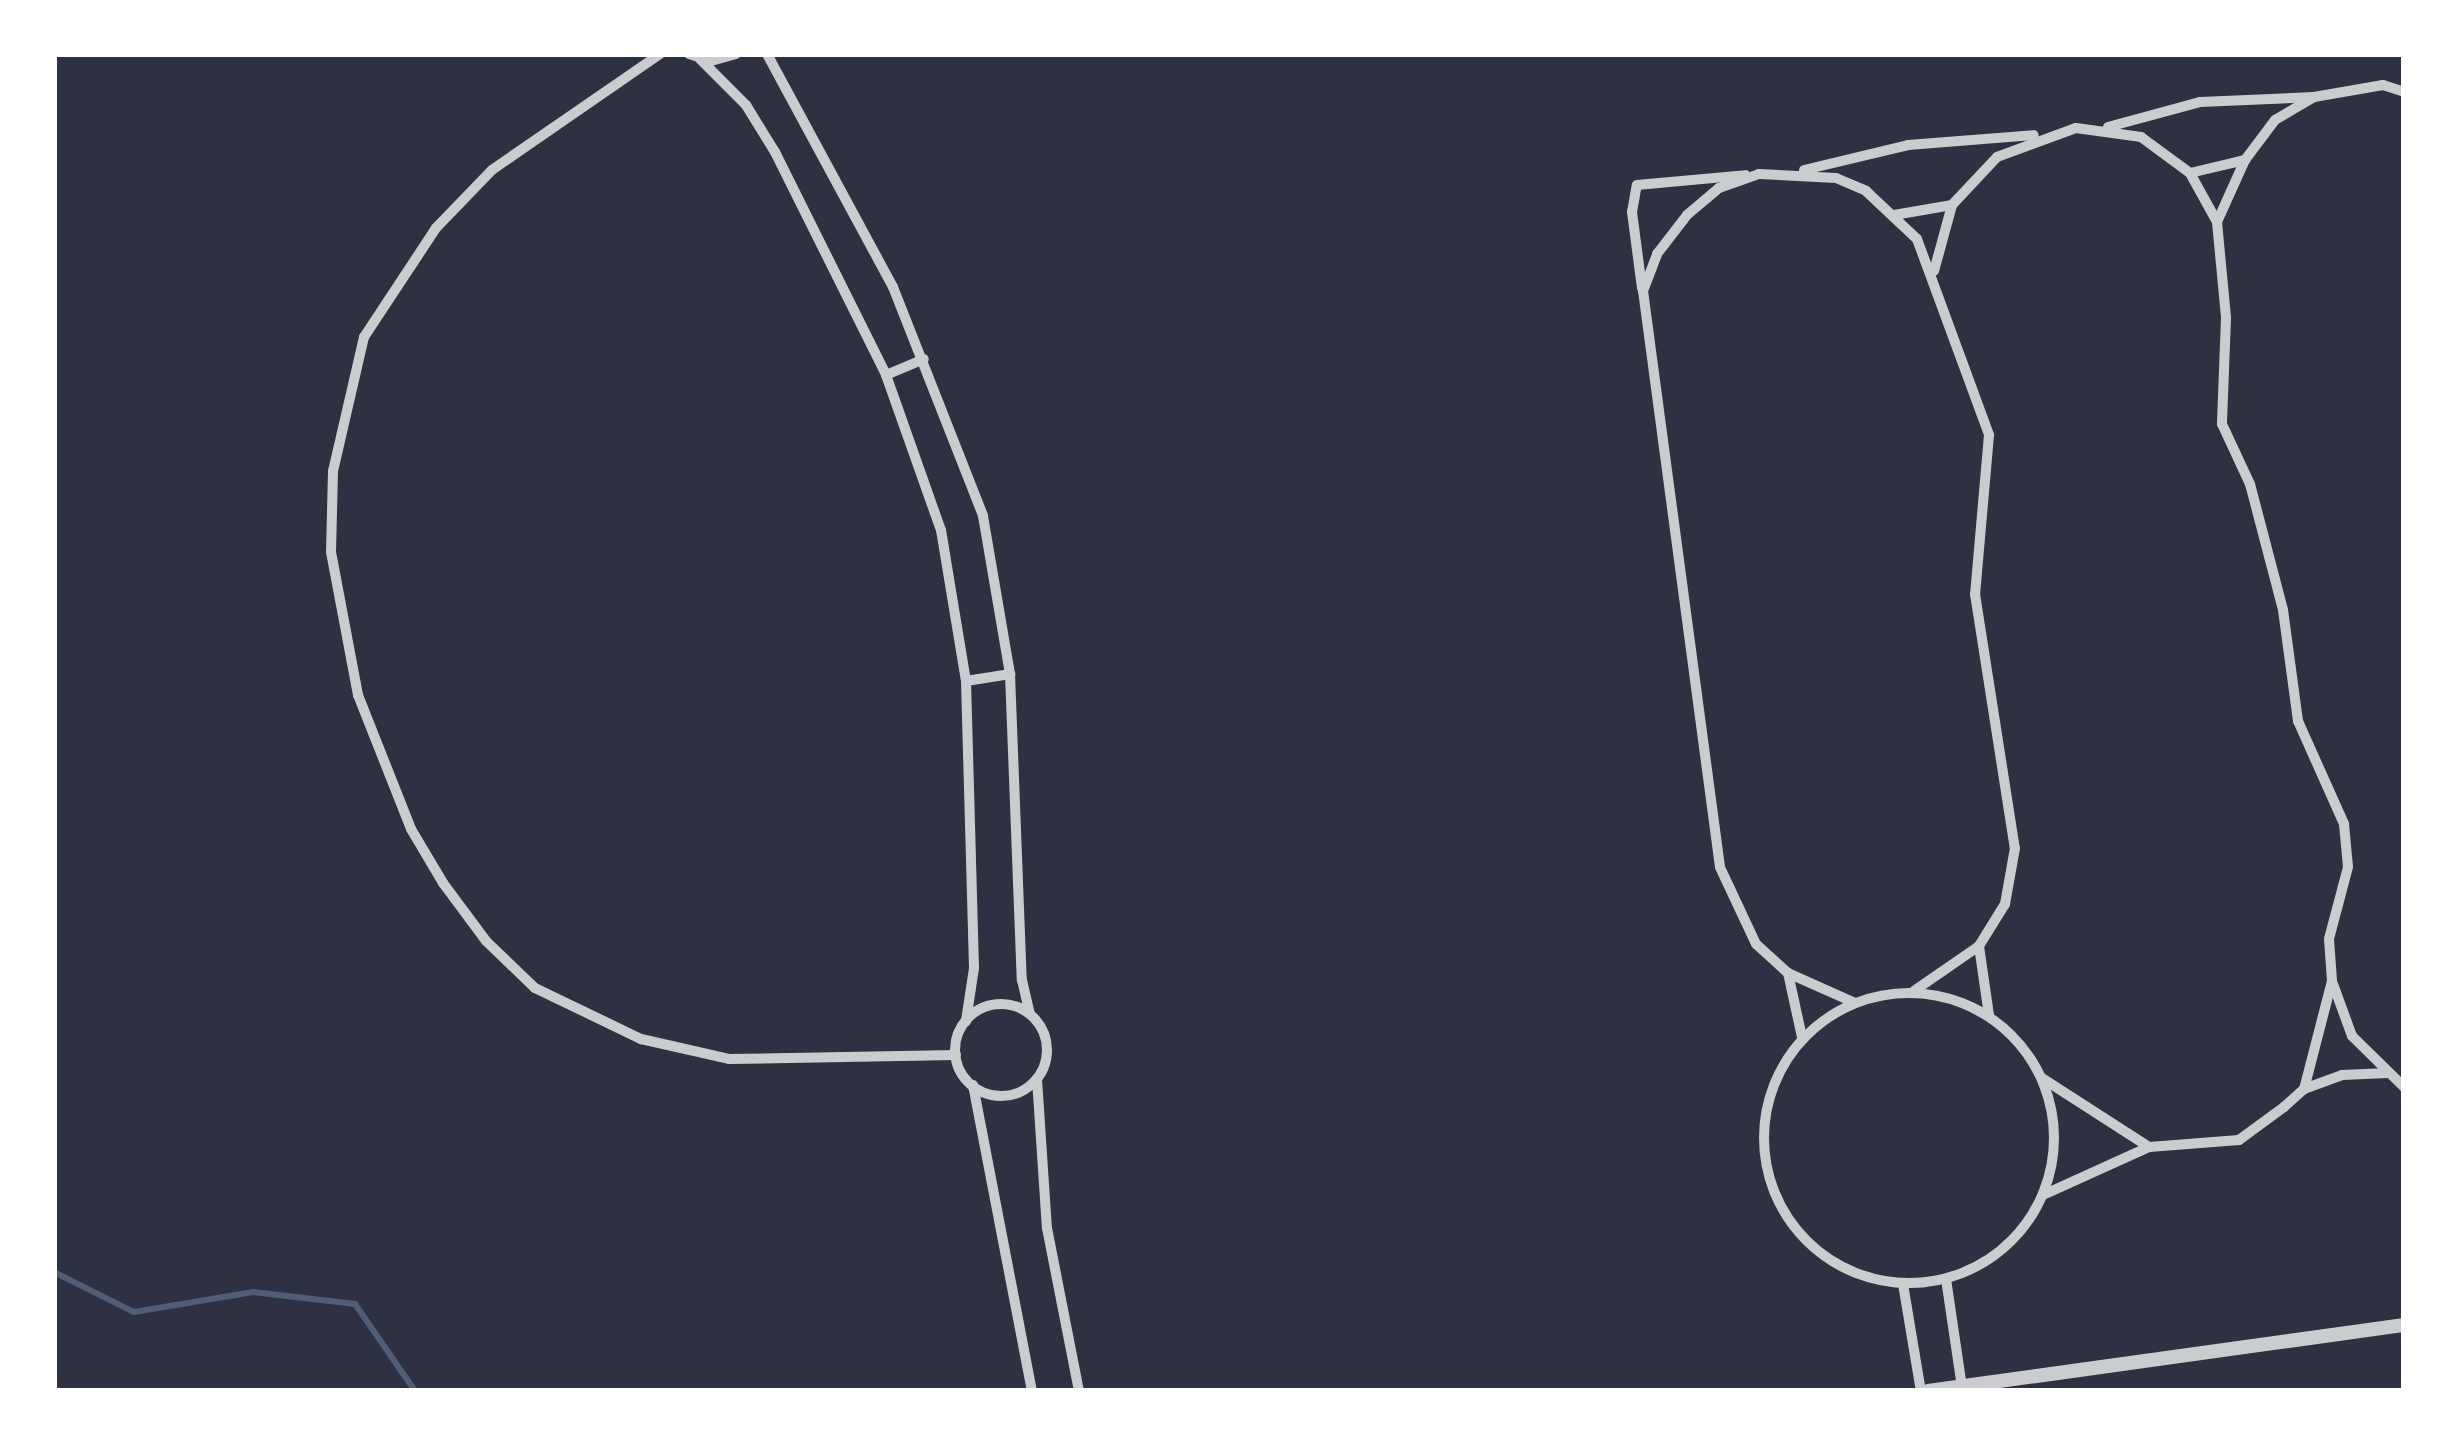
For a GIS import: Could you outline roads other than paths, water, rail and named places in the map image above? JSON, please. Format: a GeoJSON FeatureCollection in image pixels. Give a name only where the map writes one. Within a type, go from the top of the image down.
{"type":"FeatureCollection","features":[{"type":"Feature","properties":{"kind":"street"},"geometry":{"type":"LineString","coordinates":[[660,54],[492,170],[424,243],[364,338],[340,424],[332,532],[337,617],[358,695],[412,829],[443,883],[486,941],[536,988],[641,1039],[729,1060],[956,1054]]}},
{"type":"Feature","properties":{"kind":"street"},"geometry":{"type":"LineString","coordinates":[[694,57],[736,54]]}},
{"type":"Feature","properties":{"kind":"street"},"geometry":{"type":"LineString","coordinates":[[767,54],[924,359],[983,516],[1010,674],[1022,980],[1030,1014],[1047,1045],[1037,1079],[1047,1228],[1079,1391]]}},
{"type":"Feature","properties":{"kind":"street"},"geometry":{"type":"LineString","coordinates":[[694,57],[746,105],[775,152],[886,375],[941,530],[966,681],[974,968],[956,1054],[973,1085],[1033,1391]]}},
{"type":"Feature","properties":{"kind":"street"},"geometry":{"type":"LineString","coordinates":[[1853,1002],[1788,973],[1756,944],[1720,867],[1632,212],[1637,185],[1795,172],[1909,145],[2105,128],[2200,102],[2314,98],[2404,80]]}},
{"type":"Feature","properties":{"kind":"street"},"geometry":{"type":"LineString","coordinates":[[2383,86],[2404,92]]}},
{"type":"Feature","properties":{"kind":"street"},"geometry":{"type":"LineString","coordinates":[[2217,222],[2246,160],[2275,120],[2314,98]]}},
{"type":"Feature","properties":{"kind":"street"},"geometry":{"type":"LineString","coordinates":[[2105,128],[2141,137],[2190,173],[2217,222],[2226,318],[2222,424],[2250,484],[2283,610],[2298,721],[2344,824],[2348,867],[2329,939],[2332,981],[2352,1036],[2404,1087]]}},
{"type":"Feature","properties":{"kind":"street"},"geometry":{"type":"LineString","coordinates":[[2042,1078],[2054,1156],[2043,1195],[2005,1248],[1946,1279],[1904,1284],[1857,1275],[1816,1250],[1784,1215],[1766,1171],[1763,1123],[1775,1077],[1802,1037],[1853,1002],[1913,991],[1979,946],[2005,904],[2015,848],[1975,594],[1989,435],[1942,322],[1934,274],[1952,205],[1996,157],[2045,135]]}},
{"type":"Feature","properties":{"kind":"street"},"geometry":{"type":"LineString","coordinates":[[2190,173],[2246,160]]}},
{"type":"Feature","properties":{"kind":"street"},"geometry":{"type":"LineString","coordinates":[[1795,172],[1836,178],[1894,214],[1934,274]]}},
{"type":"Feature","properties":{"kind":"street"},"geometry":{"type":"LineString","coordinates":[[1643,291],[1657,254],[1687,215],[1719,188],[1759,174]]}},
{"type":"Feature","properties":{"kind":"street"},"geometry":{"type":"LineString","coordinates":[[1894,214],[1952,205]]}},
{"type":"Feature","properties":{"kind":"street"},"geometry":{"type":"LineString","coordinates":[[886,375],[924,359]]}},
{"type":"Feature","properties":{"kind":"street"},"geometry":{"type":"LineString","coordinates":[[966,681],[1010,674]]}},
{"type":"Feature","properties":{"kind":"street"},"geometry":{"type":"LineString","coordinates":[[1979,946],[1989,1015],[2042,1078],[2150,1148]]}},
{"type":"Feature","properties":{"kind":"street"},"geometry":{"type":"LineString","coordinates":[[1788,973],[1802,1037]]}},
{"type":"Feature","properties":{"kind":"street"},"geometry":{"type":"LineString","coordinates":[[2305,1089],[2332,981]]}},
{"type":"Feature","properties":{"kind":"street"},"geometry":{"type":"LineString","coordinates":[[1913,991],[1989,1015]]}},
{"type":"Feature","properties":{"kind":"street"},"geometry":{"type":"LineString","coordinates":[[966,1021],[997,1004],[1030,1014]]}},
{"type":"Feature","properties":{"kind":"street"},"geometry":{"type":"LineString","coordinates":[[2043,1195],[2150,1148],[2239,1140],[2305,1089],[2342,1075],[2388,1073]]}},
{"type":"Feature","properties":{"kind":"street"},"geometry":{"type":"LineString","coordinates":[[973,1085],[1006,1096],[1037,1079]]}},
{"type":"Feature","properties":{"kind":"street"},"geometry":{"type":"LineString","coordinates":[[1946,1279],[1962,1387]]}},
{"type":"Feature","properties":{"kind":"street"},"geometry":{"type":"LineString","coordinates":[[1904,1284],[1925,1391],[2404,1325]]}},
{"type":"Feature","properties":{"kind":"waterway"},"geometry":{"type":"LineString","coordinates":[[54,1272],[134,1312],[253,1292],[355,1304],[415,1391]]}}]}
